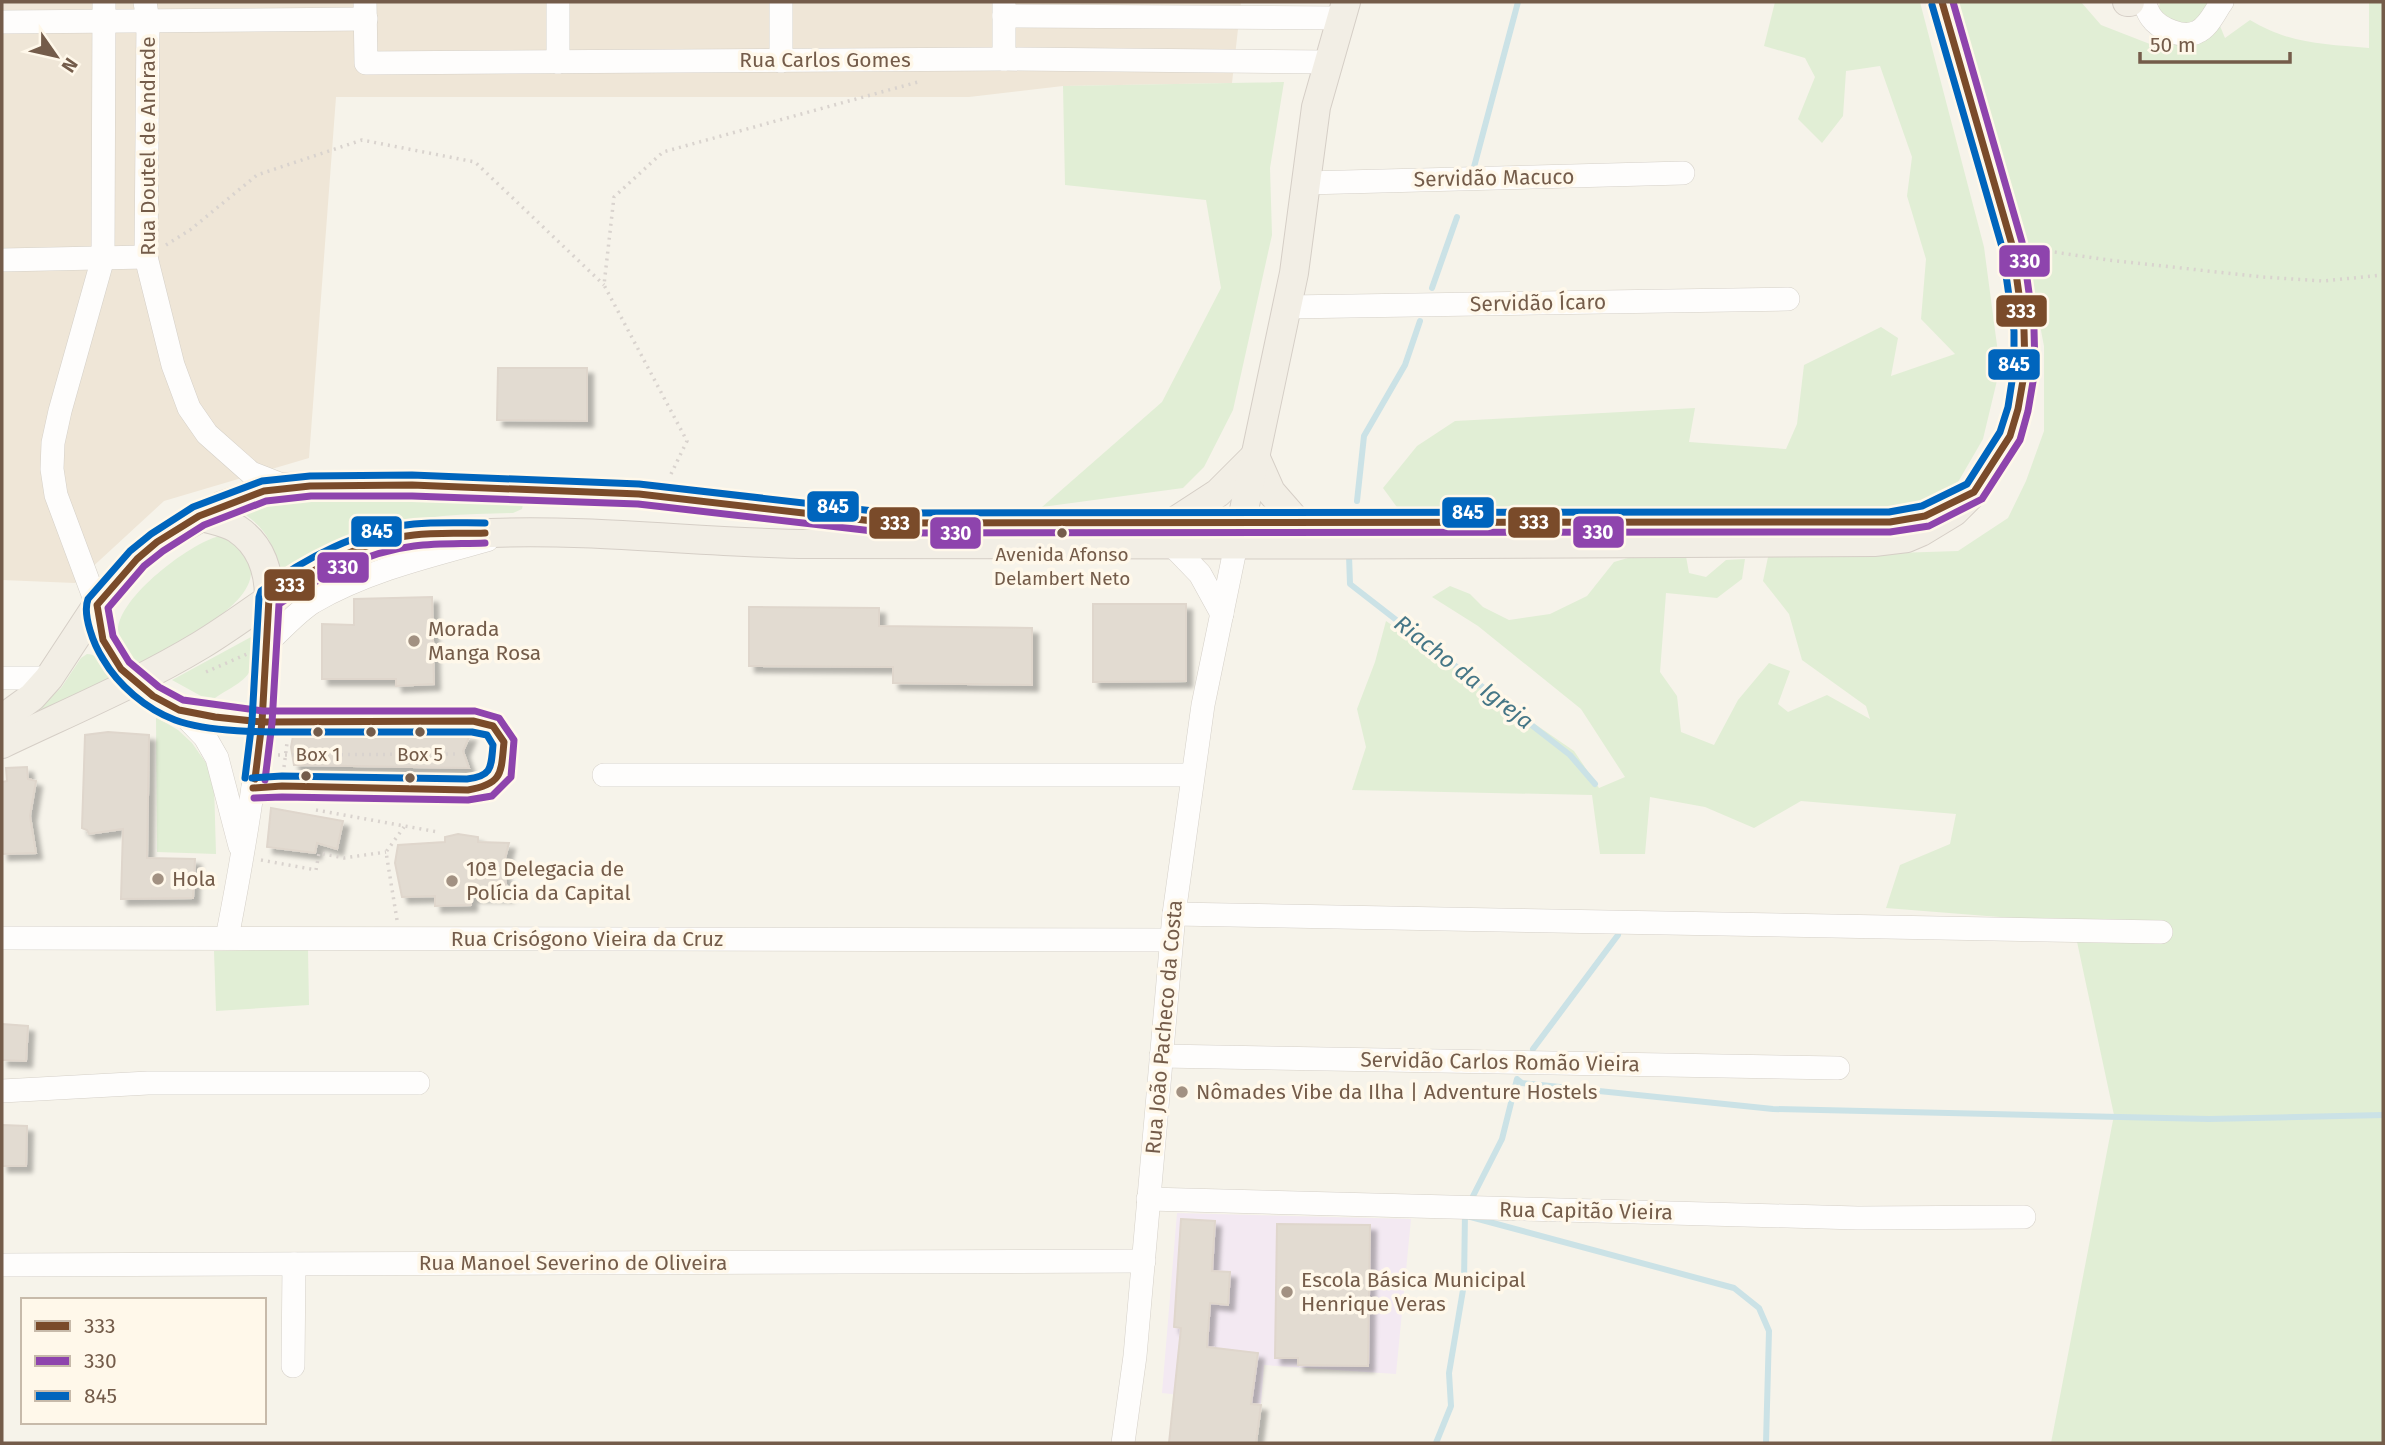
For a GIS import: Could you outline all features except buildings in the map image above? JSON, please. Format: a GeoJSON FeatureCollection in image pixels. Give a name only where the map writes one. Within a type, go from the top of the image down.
{"type":"FeatureCollection","features":[{"type":"Feature","properties":{"kind":"main road"},"geometry":{"type":"LineString","coordinates":[[2,719],[32,697],[49,678],[97,605],[137,559],[157,542],[221,506],[264,491],[287,487],[412,485],[661,495],[890,523],[1172,534],[1874,542],[1907,538],[1954,512],[1974,492],[2010,436],[2025,369],[2024,330],[2012,245],[1942,2]]}},
{"type":"Feature","properties":{"kind":"main road"},"geometry":{"type":"LineString","coordinates":[[1239,535],[1288,307],[1311,130],[1344,10]]}},
{"type":"Feature","properties":{"kind":"main road"},"geometry":{"type":"LineString","coordinates":[[1255,456],[1270,492],[1299,524]]}},
{"type":"Feature","properties":{"kind":"main road"},"geometry":{"type":"LineString","coordinates":[[2,744],[198,647],[269,598],[332,560],[370,545],[411,535],[520,532],[797,544],[1172,534],[1255,456]]}},
{"type":"Feature","properties":{"kind":"main road"},"geometry":{"type":"LineString","coordinates":[[1239,535],[1299,524],[1889,522],[1925,516],[1974,492]]}},
{"type":"Feature","properties":{"kind":"main road"},"geometry":{"type":"LineString","coordinates":[[634,536],[661,495]]}},
{"type":"Feature","properties":{"kind":"main road"},"geometry":{"type":"LineString","coordinates":[[199,516],[236,527],[252,541],[262,557],[269,580],[269,598]]}},
{"type":"Feature","properties":{"kind":"main road"},"geometry":{"type":"LineString","coordinates":[[97,605],[103,640],[111,656],[134,681]]}},
{"type":"Feature","properties":{"kind":"street"},"geometry":{"type":"LineString","coordinates":[[558,2],[558,62]]}},
{"type":"Feature","properties":{"kind":"street"},"geometry":{"type":"LineString","coordinates":[[781,2],[781,61]]}},
{"type":"Feature","properties":{"kind":"street"},"geometry":{"type":"LineString","coordinates":[[2144,2],[2152,19],[2168,29],[2185,34],[2198,32],[2209,22],[2222,2]]}},
{"type":"Feature","properties":{"kind":"street"},"geometry":{"type":"LineString","coordinates":[[1004,59],[1004,9],[1344,10]]}},
{"type":"Feature","properties":{"kind":"street"},"geometry":{"type":"LineString","coordinates":[[2,22],[103,11],[365,11]]}},
{"type":"Feature","properties":{"kind":"street"},"geometry":{"type":"LineString","coordinates":[[97,605],[56,495],[52,469],[53,443],[60,411],[103,258],[103,11]]}},
{"type":"Feature","properties":{"kind":"street","name":"Rua Doutel de Andrade"},"geometry":{"type":"LineString","coordinates":[[146,11],[146,257],[173,365],[189,408],[207,434],[251,473],[287,487]]}},
{"type":"Feature","properties":{"kind":"street","name":"Rua Carlos Gomes"},"geometry":{"type":"LineString","coordinates":[[365,11],[366,63],[1004,59],[1329,62]]}},
{"type":"Feature","properties":{"kind":"street","name":"Servidão Macuco"},"geometry":{"type":"LineString","coordinates":[[1306,183],[1683,173]]}},
{"type":"Feature","properties":{"kind":"street"},"geometry":{"type":"LineString","coordinates":[[2,260],[146,257]]}},
{"type":"Feature","properties":{"kind":"street","name":"Servidão Ícaro"},"geometry":{"type":"LineString","coordinates":[[1288,307],[1788,299]]}},
{"type":"Feature","properties":{"kind":"street"},"geometry":{"type":"LineString","coordinates":[[268,642],[310,603],[350,583],[435,555],[520,532]]}},
{"type":"Feature","properties":{"kind":"street"},"geometry":{"type":"LineString","coordinates":[[1172,534],[1200,574],[1222,614]]}},
{"type":"Feature","properties":{"kind":"street","name":"Rua João Pacheco da Costa"},"geometry":{"type":"LineString","coordinates":[[1123,1443],[1144,1261],[1174,914],[1203,705],[1239,535]]}},
{"type":"Feature","properties":{"kind":"street"},"geometry":{"type":"LineString","coordinates":[[227,938],[259,756],[269,598]]}},
{"type":"Feature","properties":{"kind":"street"},"geometry":{"type":"LineString","coordinates":[[2,678],[49,678]]}},
{"type":"Feature","properties":{"kind":"street"},"geometry":{"type":"LineString","coordinates":[[134,681],[178,710],[205,737],[218,758],[242,856]]}},
{"type":"Feature","properties":{"kind":"street"},"geometry":{"type":"LineString","coordinates":[[178,710],[262,722],[473,721],[493,726],[504,742],[501,774],[487,787],[468,790],[282,786],[253,788]]}},
{"type":"Feature","properties":{"kind":"street"},"geometry":{"type":"LineString","coordinates":[[604,775],[1192,775]]}},
{"type":"Feature","properties":{"kind":"street"},"geometry":{"type":"LineString","coordinates":[[1174,914],[2161,932]]}},
{"type":"Feature","properties":{"kind":"street","name":"Rua Crisógono Vieira da Cruz"},"geometry":{"type":"LineString","coordinates":[[2,938],[1171,940]]}},
{"type":"Feature","properties":{"kind":"street","name":"Servidão Carlos Romão Vieira"},"geometry":{"type":"LineString","coordinates":[[1161,1056],[1838,1068]]}},
{"type":"Feature","properties":{"kind":"street"},"geometry":{"type":"LineString","coordinates":[[2,1090],[148,1083],[418,1083]]}},
{"type":"Feature","properties":{"kind":"street","name":"Rua Capitão Vieira"},"geometry":{"type":"LineString","coordinates":[[1149,1199],[1858,1218],[2024,1217]]}},
{"type":"Feature","properties":{"kind":"street","name":"Rua Manoel Severino de Oliveira"},"geometry":{"type":"LineString","coordinates":[[2,1265],[1144,1261]]}},
{"type":"Feature","properties":{"kind":"street"},"geometry":{"type":"LineString","coordinates":[[293,1366],[294,1264]]}},
{"type":"Feature","properties":{"kind":"path"},"geometry":{"type":"LineString","coordinates":[[604,285],[614,197],[663,152],[926,80]]}},
{"type":"Feature","properties":{"kind":"path"},"geometry":{"type":"LineString","coordinates":[[146,257],[190,230],[257,175],[362,140],[475,162],[604,285],[687,441],[661,495]]}},
{"type":"Feature","properties":{"kind":"path"},"geometry":{"type":"LineString","coordinates":[[2012,245],[2108,261],[2263,277],[2323,281],[2383,275]]}},
{"type":"Feature","properties":{"kind":"path"},"geometry":{"type":"LineString","coordinates":[[196,676],[268,642]]}},
{"type":"Feature","properties":{"kind":"path"},"geometry":{"type":"LineString","coordinates":[[282,786],[290,721]]}},
{"type":"Feature","properties":{"kind":"path"},"geometry":{"type":"LineString","coordinates":[[259,756],[455,754]]}},
{"type":"Feature","properties":{"kind":"path"},"geometry":{"type":"LineString","coordinates":[[305,808],[438,832]]}},
{"type":"Feature","properties":{"kind":"path"},"geometry":{"type":"LineString","coordinates":[[400,938],[386,852],[404,827]]}},
{"type":"Feature","properties":{"kind":"path"},"geometry":{"type":"LineString","coordinates":[[242,856],[316,870],[319,853],[344,858],[386,852]]}},
{"type":"Feature","properties":{"kind":"shaded area"},"geometry":{"type":"Polygon","coordinates":[[[2,2],[1241,2],[1232,83],[1063,86],[969,97],[336,97],[309,458],[164,501],[75,583],[2,580],[2,2]]]}},
{"type":"Feature","properties":{"kind":"shaded area","name":"Escola Básica Municipal Henrique Veras"},"geometry":{"type":"Polygon","coordinates":[[[1177,1213],[1411,1219],[1396,1374],[1264,1365],[1261,1404],[1162,1393],[1177,1213]]]}},
{"type":"Feature","properties":{"kind":"green space"},"geometry":{"type":"Polygon","coordinates":[[[1775,2],[1920,2],[1984,247],[2000,368],[1983,439],[1954,489],[1905,510],[1399,510],[1383,488],[1417,446],[1455,421],[1695,408],[1689,442],[1786,449],[1797,424],[1804,365],[1881,327],[1898,338],[1891,376],[1955,354],[1921,319],[1926,259],[1907,196],[1912,157],[1880,66],[1846,71],[1843,116],[1822,143],[1798,119],[1815,77],[1805,58],[1764,46],[1775,2]]]}},
{"type":"Feature","properties":{"kind":"green space"},"geometry":{"type":"Polygon","coordinates":[[[1955,2],[2081,2],[2101,25],[2155,46],[2160,2],[2210,2],[2225,38],[2250,20],[2293,38],[2322,44],[2369,48],[2369,2],[2383,2],[2383,1443],[2051,1443],[2114,1115],[2073,923],[1886,908],[1900,865],[1950,844],[1956,814],[1801,801],[1754,828],[1705,807],[1650,797],[1645,854],[1600,854],[1592,795],[1352,790],[1366,747],[1357,709],[1375,662],[1386,621],[1574,751],[1599,788],[1625,777],[1581,709],[1478,626],[1432,597],[1450,586],[1470,594],[1483,607],[1509,620],[1550,614],[1587,596],[1614,562],[1638,555],[1685,551],[1689,573],[1706,577],[1726,560],[1745,559],[1742,579],[1717,598],[1666,593],[1660,672],[1677,696],[1681,732],[1714,745],[1738,700],[1769,663],[1790,671],[1778,704],[1788,712],[1827,695],[1870,719],[1866,706],[1802,660],[1789,614],[1763,581],[1768,557],[1958,551],[2008,518],[2026,481],[2044,431],[2044,346],[2026,253],[1955,2]]]}},
{"type":"Feature","properties":{"kind":"green space"},"geometry":{"type":"Polygon","coordinates":[[[1284,82],[1270,168],[1272,235],[1233,410],[1204,467],[1183,488],[1042,507],[1162,402],[1221,288],[1206,200],[1065,185],[1063,86],[1284,82]]]}},
{"type":"Feature","properties":{"kind":"green space"},"geometry":{"type":"Polygon","coordinates":[[[334,497],[523,504],[522,509],[513,513],[443,516],[381,528],[341,542],[285,570],[278,567],[264,532],[246,515],[274,503],[334,497]]]}},
{"type":"Feature","properties":{"kind":"green space"},"geometry":{"type":"Polygon","coordinates":[[[219,536],[241,545],[251,568],[248,585],[238,599],[207,625],[140,664],[135,664],[118,635],[121,617],[130,603],[142,588],[174,561],[191,549],[219,536]]]}},
{"type":"Feature","properties":{"kind":"green space"},"geometry":{"type":"Polygon","coordinates":[[[251,637],[251,669],[242,681],[215,698],[201,696],[172,680],[251,637]]]}},
{"type":"Feature","properties":{"kind":"green space"},"geometry":{"type":"Polygon","coordinates":[[[87,654],[100,660],[114,682],[22,723],[61,688],[81,658],[87,654]]]}},
{"type":"Feature","properties":{"kind":"green space"},"geometry":{"type":"Polygon","coordinates":[[[156,717],[178,730],[192,743],[206,763],[214,784],[216,854],[157,852],[156,717]]]}},
{"type":"Feature","properties":{"kind":"green space"},"geometry":{"type":"Polygon","coordinates":[[[308,949],[309,1005],[216,1011],[214,951],[308,949]]]}},
{"type":"Feature","properties":{"kind":"waterway","name":"Riacho da Igreja"},"geometry":{"type":"LineString","coordinates":[[1474,167],[1518,2]]}},
{"type":"Feature","properties":{"kind":"waterway","name":"Riacho da Igreja"},"geometry":{"type":"LineString","coordinates":[[1432,288],[1457,217]]}},
{"type":"Feature","properties":{"kind":"waterway","name":"Riacho da Igreja"},"geometry":{"type":"LineString","coordinates":[[1357,501],[1364,436],[1405,365],[1420,321]]}},
{"type":"Feature","properties":{"kind":"waterway","name":"Riacho da Igreja"},"geometry":{"type":"LineString","coordinates":[[1349,555],[1350,584],[1570,755],[1595,784]]}},
{"type":"Feature","properties":{"kind":"waterway","name":"Riacho da Igreja"},"geometry":{"type":"LineString","coordinates":[[1533,1049],[1618,935]]}},
{"type":"Feature","properties":{"kind":"waterway"},"geometry":{"type":"LineString","coordinates":[[1470,1202],[1502,1139],[1517,1079],[1522,1083],[1773,1109],[2209,1119],[2383,1115]]}},
{"type":"Feature","properties":{"kind":"waterway","name":"Riacho da Igreja"},"geometry":{"type":"LineString","coordinates":[[1436,1443],[1451,1406],[1449,1373],[1464,1284],[1465,1212]]}},
{"type":"Feature","properties":{"kind":"waterway"},"geometry":{"type":"LineString","coordinates":[[1467,1216],[1734,1288],[1759,1308],[1769,1331],[1766,1443]]}},
{"type":"Feature","properties":{"kind":"transit line","name":"333"},"geometry":{"type":"LineString","coordinates":[[253,788],[282,786],[468,790],[488,784],[498,775],[504,742],[493,726],[473,721],[262,722],[215,717],[179,710],[153,696],[121,669],[103,640],[97,605],[137,559],[157,542],[199,516],[264,491],[310,486],[412,485],[639,494],[890,523],[1890,522],[1925,516],[1974,492],[2010,436],[2025,369],[2024,330],[2012,245],[1942,2]]}},
{"type":"Feature","properties":{"kind":"transit line","name":"330"},"geometry":{"type":"LineString","coordinates":[[254,798],[468,800],[492,796],[511,777],[514,740],[499,718],[475,711],[263,711],[183,700],[159,687],[129,662],[113,636],[108,608],[144,566],[163,551],[204,525],[266,501],[311,496],[412,496],[638,504],[890,533],[1890,532],[1929,526],[1982,499],[2020,440],[2035,370],[2034,329],[2022,242],[1953,2]]}},
{"type":"Feature","properties":{"kind":"transit line","name":"845"},"geometry":{"type":"LineString","coordinates":[[252,778],[282,776],[467,779],[481,776],[489,770],[493,745],[487,735],[472,732],[265,732],[190,725],[143,703],[116,678],[93,638],[88,621],[88,599],[130,551],[151,534],[193,507],[262,481],[310,476],[412,475],[639,484],[891,513],[1889,512],[1922,506],[1967,484],[2000,432],[2008,407],[2014,368],[2014,331],[2002,247],[1932,5]]}},
{"type":"Feature","properties":{"kind":"transit line","name":"845"},"geometry":{"type":"LineString","coordinates":[[245,778],[252,721],[261,591],[295,567],[333,547],[373,532],[414,524],[485,523]]}},
{"type":"Feature","properties":{"kind":"transit line","name":"333"},"geometry":{"type":"LineString","coordinates":[[255,779],[262,722],[269,598],[320,567],[375,543],[423,534],[485,533]]}},
{"type":"Feature","properties":{"kind":"transit line","name":"330"},"geometry":{"type":"LineString","coordinates":[[265,780],[272,723],[279,604],[327,575],[378,554],[423,545],[485,543]]}},
{"type":"Feature","properties":{"kind":"place","name":"Avenida Afonso Delambert Neto"},"geometry":{"type":"Point","coordinates":[1062,533]}},
{"type":"Feature","properties":{"kind":"place","name":"Morada Manga Rosa"},"geometry":{"type":"Point","coordinates":[414,641]}},
{"type":"Feature","properties":{"kind":"place","name":"Box 1"},"geometry":{"type":"Point","coordinates":[318,732]}},
{"type":"Feature","properties":{"kind":"place","name":"Box 5"},"geometry":{"type":"Point","coordinates":[420,732]}},
{"type":"Feature","properties":{"kind":"place","name":"Hola"},"geometry":{"type":"Point","coordinates":[158,879]}},
{"type":"Feature","properties":{"kind":"place","name":"10ª Delegacia de Polícia da Capital"},"geometry":{"type":"Point","coordinates":[452,881]}},
{"type":"Feature","properties":{"kind":"place","name":"Nômades Vibe da Ilha | Adventure Hostels"},"geometry":{"type":"Point","coordinates":[1182,1092]}},
{"type":"Feature","properties":{"kind":"place","name":"Escola Básica Municipal Henrique Veras"},"geometry":{"type":"Point","coordinates":[1287,1292]}}]}
